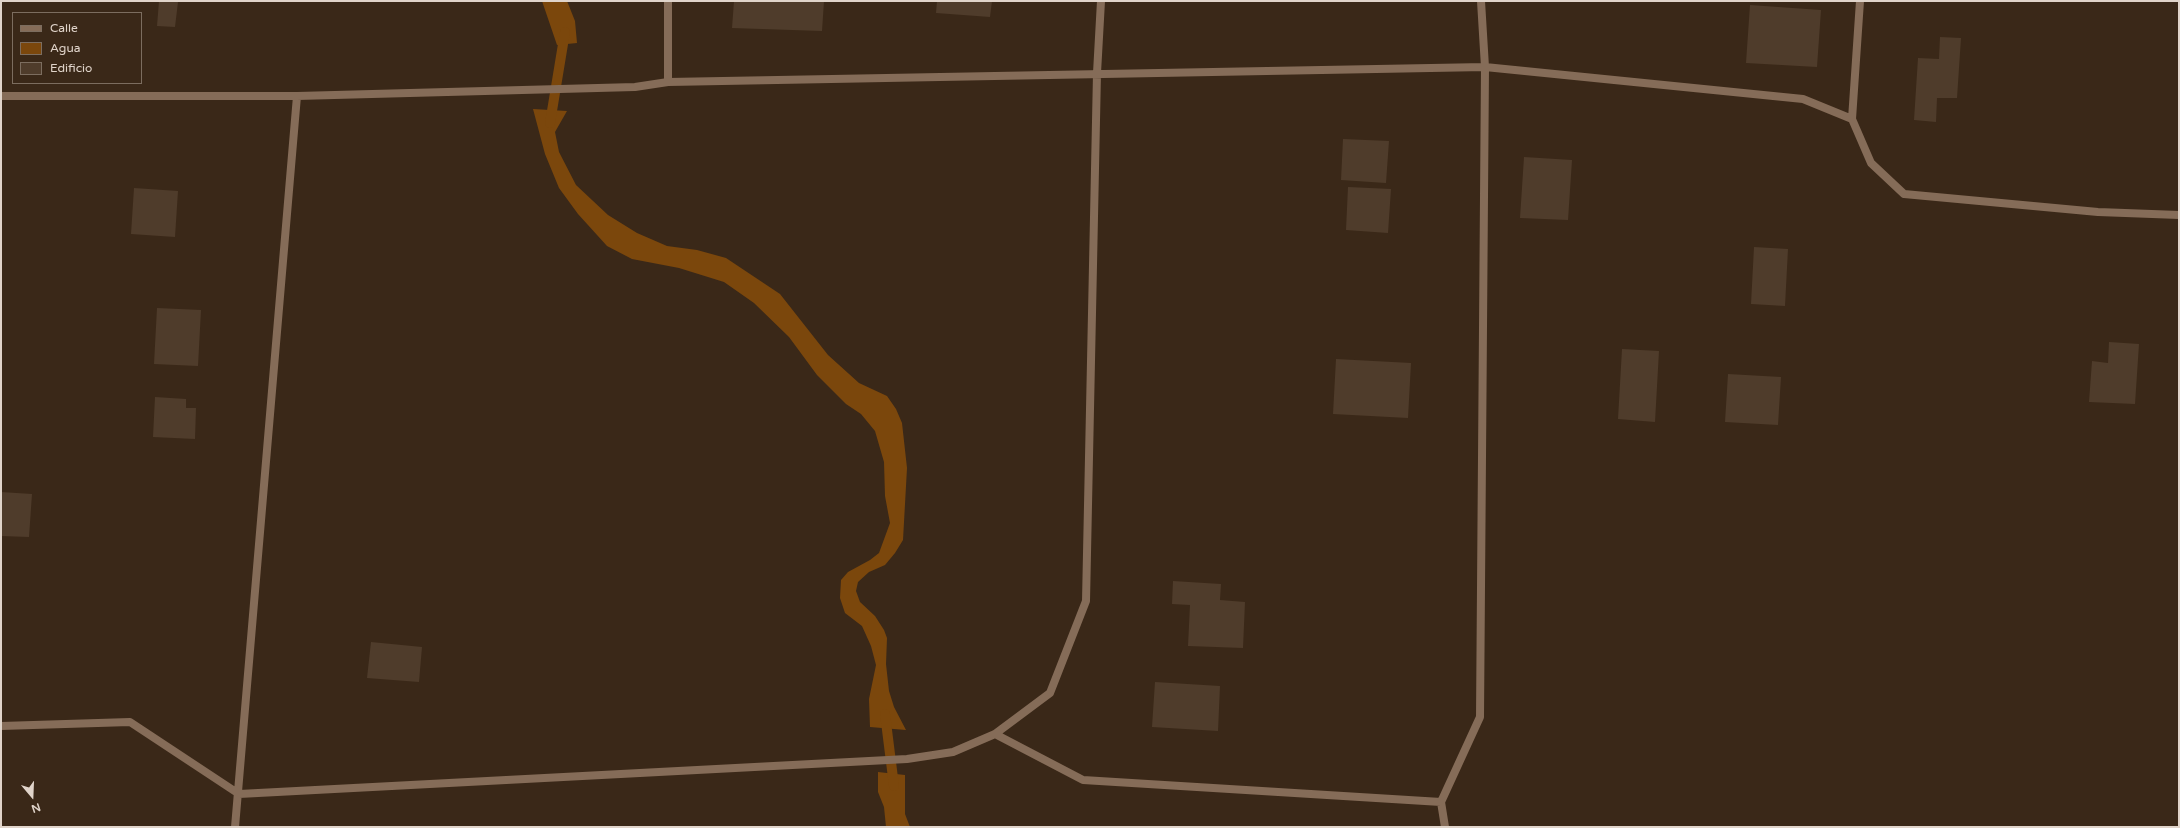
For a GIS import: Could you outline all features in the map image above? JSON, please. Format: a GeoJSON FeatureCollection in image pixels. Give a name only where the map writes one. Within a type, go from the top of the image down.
{"type":"FeatureCollection","features":[{"type":"Feature","properties":{"kind":"street"},"geometry":{"type":"LineString","coordinates":[[668,1],[668,82]]}},
{"type":"Feature","properties":{"kind":"street"},"geometry":{"type":"LineString","coordinates":[[1,726],[130,722],[239,794],[907,759],[953,752],[995,734],[1050,693],[1086,602],[1097,73],[1101,1]]}},
{"type":"Feature","properties":{"kind":"street"},"geometry":{"type":"LineString","coordinates":[[1445,827],[1441,802],[1480,717],[1485,67],[1481,1]]}},
{"type":"Feature","properties":{"kind":"street"},"geometry":{"type":"LineString","coordinates":[[1860,1],[1852,119],[1871,163],[1904,194],[2098,212],[2179,215]]}},
{"type":"Feature","properties":{"kind":"street"},"geometry":{"type":"LineString","coordinates":[[1,96],[297,96],[635,87],[668,82],[1485,67],[1803,99],[1852,119]]}},
{"type":"Feature","properties":{"kind":"street"},"geometry":{"type":"LineString","coordinates":[[235,827],[297,96]]}},
{"type":"Feature","properties":{"kind":"street"},"geometry":{"type":"LineString","coordinates":[[995,734],[1083,780],[1441,802]]}},
{"type":"Feature","properties":{"kind":"water"},"geometry":{"type":"Polygon","coordinates":[[[542,1],[567,1],[575,21],[577,43],[557,45],[542,1]]]}},
{"type":"Feature","properties":{"kind":"water"},"geometry":{"type":"Polygon","coordinates":[[[533,109],[567,111],[555,132],[559,152],[576,185],[608,215],[637,233],[667,246],[697,250],[726,258],[780,294],[828,355],[859,383],[887,396],[896,409],[902,423],[907,468],[903,540],[885,565],[869,572],[858,582],[856,591],[860,602],[875,616],[887,638],[886,664],[889,691],[894,707],[906,730],[870,727],[869,699],[876,665],[871,646],[862,626],[845,613],[840,598],[841,580],[848,572],[870,560],[879,553],[890,523],[885,496],[884,462],[875,431],[861,414],[846,404],[817,375],[789,337],[754,303],[724,282],[679,268],[632,259],[607,246],[578,214],[559,188],[545,154],[533,109]]]}},
{"type":"Feature","properties":{"kind":"water"},"geometry":{"type":"Polygon","coordinates":[[[878,772],[905,775],[905,814],[910,827],[886,827],[884,807],[878,792],[878,772]]]}},
{"type":"Feature","properties":{"kind":"building"},"geometry":{"type":"Polygon","coordinates":[[[159,1],[178,2],[175,27],[157,26],[159,1]]]}},
{"type":"Feature","properties":{"kind":"building"},"geometry":{"type":"Polygon","coordinates":[[[734,1],[824,1],[822,31],[732,28],[734,1]]]}},
{"type":"Feature","properties":{"kind":"building"},"geometry":{"type":"Polygon","coordinates":[[[937,1],[992,1],[990,17],[936,13],[937,1]]]}},
{"type":"Feature","properties":{"kind":"building"},"geometry":{"type":"Polygon","coordinates":[[[1750,5],[1821,10],[1817,67],[1746,63],[1750,5]]]}},
{"type":"Feature","properties":{"kind":"building"},"geometry":{"type":"Polygon","coordinates":[[[1940,37],[1961,38],[1957,98],[1937,98],[1936,122],[1914,120],[1918,58],[1939,59],[1940,37]]]}},
{"type":"Feature","properties":{"kind":"building"},"geometry":{"type":"Polygon","coordinates":[[[1343,139],[1389,141],[1386,183],[1341,180],[1343,139]]]}},
{"type":"Feature","properties":{"kind":"building"},"geometry":{"type":"Polygon","coordinates":[[[1524,157],[1572,160],[1568,220],[1520,218],[1524,157]]]}},
{"type":"Feature","properties":{"kind":"building"},"geometry":{"type":"Polygon","coordinates":[[[1348,187],[1391,189],[1388,233],[1346,230],[1348,187]]]}},
{"type":"Feature","properties":{"kind":"building"},"geometry":{"type":"Polygon","coordinates":[[[134,188],[178,191],[175,237],[131,234],[134,188]]]}},
{"type":"Feature","properties":{"kind":"building"},"geometry":{"type":"Polygon","coordinates":[[[1754,247],[1788,249],[1785,306],[1751,304],[1754,247]]]}},
{"type":"Feature","properties":{"kind":"building"},"geometry":{"type":"Polygon","coordinates":[[[157,308],[201,310],[198,366],[154,364],[157,308]]]}},
{"type":"Feature","properties":{"kind":"building"},"geometry":{"type":"Polygon","coordinates":[[[2109,342],[2139,344],[2135,404],[2089,402],[2092,361],[2108,363],[2109,342]]]}},
{"type":"Feature","properties":{"kind":"building"},"geometry":{"type":"Polygon","coordinates":[[[1622,349],[1659,351],[1655,422],[1618,419],[1622,349]]]}},
{"type":"Feature","properties":{"kind":"building"},"geometry":{"type":"Polygon","coordinates":[[[1336,359],[1411,363],[1408,418],[1333,414],[1336,359]]]}},
{"type":"Feature","properties":{"kind":"building"},"geometry":{"type":"Polygon","coordinates":[[[1728,374],[1781,377],[1778,425],[1725,422],[1728,374]]]}},
{"type":"Feature","properties":{"kind":"building"},"geometry":{"type":"Polygon","coordinates":[[[155,397],[186,399],[186,408],[196,408],[195,439],[153,437],[155,397]]]}},
{"type":"Feature","properties":{"kind":"building"},"geometry":{"type":"Polygon","coordinates":[[[1,492],[32,494],[29,537],[1,536],[1,492]]]}},
{"type":"Feature","properties":{"kind":"building"},"geometry":{"type":"Polygon","coordinates":[[[1173,581],[1221,584],[1220,600],[1245,602],[1243,648],[1188,646],[1190,605],[1172,604],[1173,581]]]}},
{"type":"Feature","properties":{"kind":"building"},"geometry":{"type":"Polygon","coordinates":[[[371,642],[422,647],[419,682],[367,678],[371,642]]]}},
{"type":"Feature","properties":{"kind":"building"},"geometry":{"type":"Polygon","coordinates":[[[1155,682],[1220,686],[1218,731],[1152,727],[1155,682]]]}},
{"type":"Feature","properties":{"kind":"waterway"},"geometry":{"type":"LineString","coordinates":[[550,123],[565,32]]}},
{"type":"Feature","properties":{"kind":"waterway"},"geometry":{"type":"LineString","coordinates":[[885,714],[894,786]]}}]}
